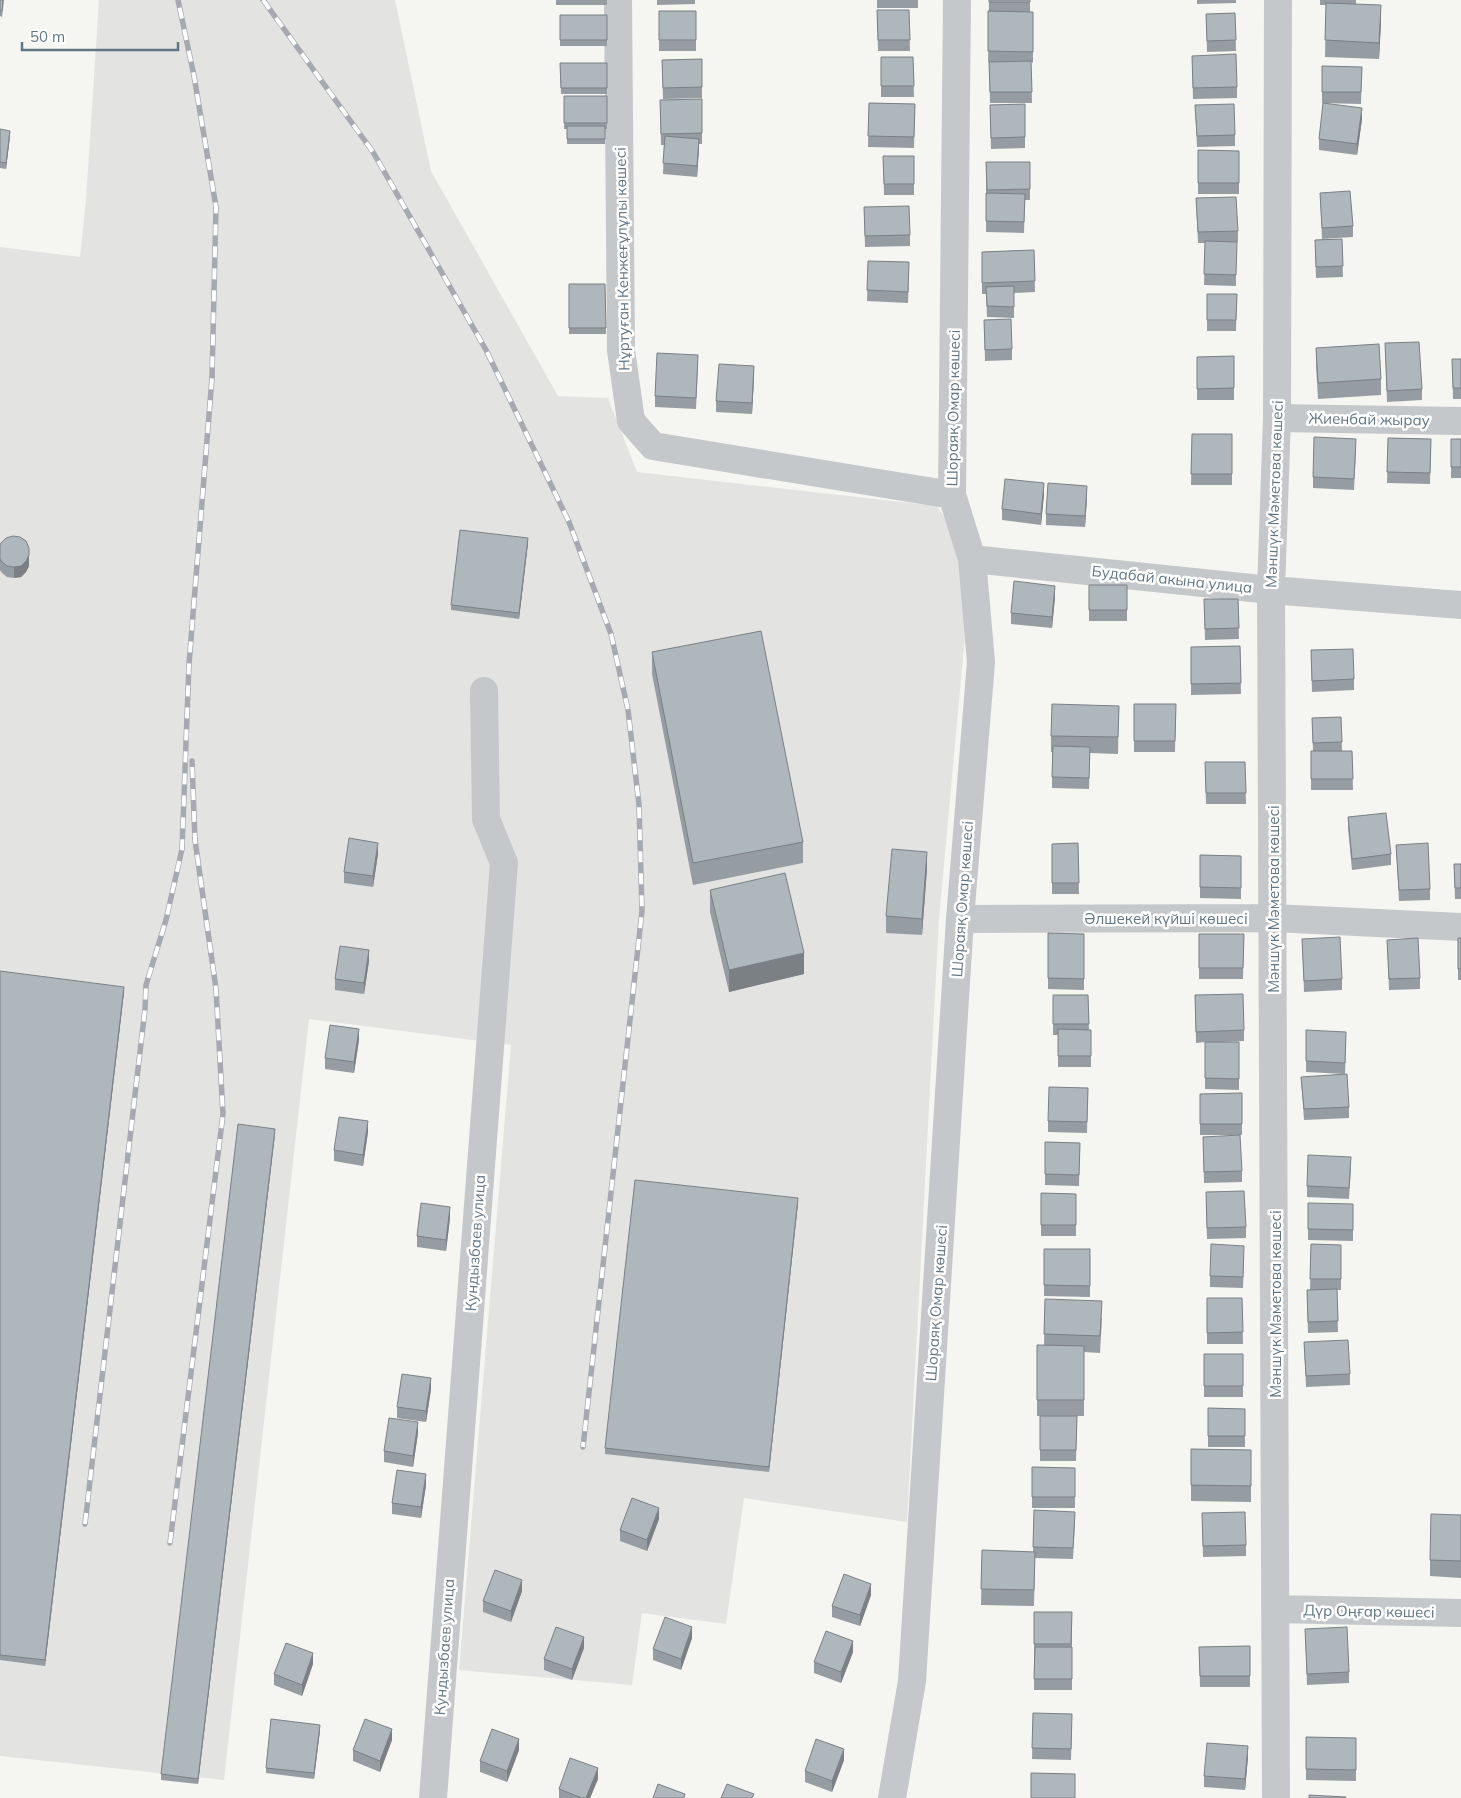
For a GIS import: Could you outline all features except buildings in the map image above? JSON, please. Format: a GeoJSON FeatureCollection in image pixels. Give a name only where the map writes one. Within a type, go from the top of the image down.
{"type":"FeatureCollection","features":[{"type":"Feature","properties":{"kind":"street","name":"Нұртуған Кенжеғұлұлы көшесі"},"geometry":{"type":"LineString","coordinates":[[618,0],[621,350],[631,421],[653,446],[952,495]]}},
{"type":"Feature","properties":{"kind":"street","name":"Шораяқ Омар көшесі"},"geometry":{"type":"LineString","coordinates":[[892,1798],[912,1681],[960,920],[981,662],[972,559],[952,495],[957,0]]}},
{"type":"Feature","properties":{"kind":"street","name":"Мәншүк Мәметова көшесі"},"geometry":{"type":"LineString","coordinates":[[1276,1798],[1271,590],[1277,418],[1278,0]]}},
{"type":"Feature","properties":{"kind":"street","name":"Жиенбай жырау"},"geometry":{"type":"LineString","coordinates":[[1277,418],[1461,421]]}},
{"type":"Feature","properties":{"kind":"street","name":"Будабай акына улица"},"geometry":{"type":"LineString","coordinates":[[972,559],[1271,590],[1461,605]]}},
{"type":"Feature","properties":{"kind":"street","name":"Кундызбаев улица"},"geometry":{"type":"LineString","coordinates":[[433,1798],[504,863],[486,819],[484,691]]}},
{"type":"Feature","properties":{"kind":"street","name":"Әлшекей күйші көшесі"},"geometry":{"type":"LineString","coordinates":[[960,920],[1273,918],[1461,927]]}},
{"type":"Feature","properties":{"kind":"street","name":"Дүр Оңғар көшесі"},"geometry":{"type":"LineString","coordinates":[[1276,1609],[1461,1613]]}},
{"type":"Feature","properties":{"kind":"shaded area"},"geometry":{"type":"Polygon","coordinates":[[[99,0],[395,0],[431,171],[558,396],[608,398],[637,472],[937,506],[972,559],[939,919],[907,1522],[744,1498],[726,1624],[642,1613],[632,1685],[459,1670],[511,1045],[309,1019],[224,1780],[0,1756],[0,247],[80,257],[86,199],[99,0]]]}},
{"type":"Feature","properties":{"kind":"railway"},"geometry":{"type":"LineString","coordinates":[[85,1524],[145,1009],[146,985],[166,920],[182,849],[189,664],[212,378],[216,207],[194,76],[178,0]]}},
{"type":"Feature","properties":{"kind":"railway"},"geometry":{"type":"LineString","coordinates":[[263,0],[373,152],[486,350],[569,522],[611,634],[628,710],[639,805],[642,911],[583,1447]]}},
{"type":"Feature","properties":{"kind":"railway"},"geometry":{"type":"LineString","coordinates":[[170,1543],[223,1114],[216,989],[195,840],[192,761]]}}]}
